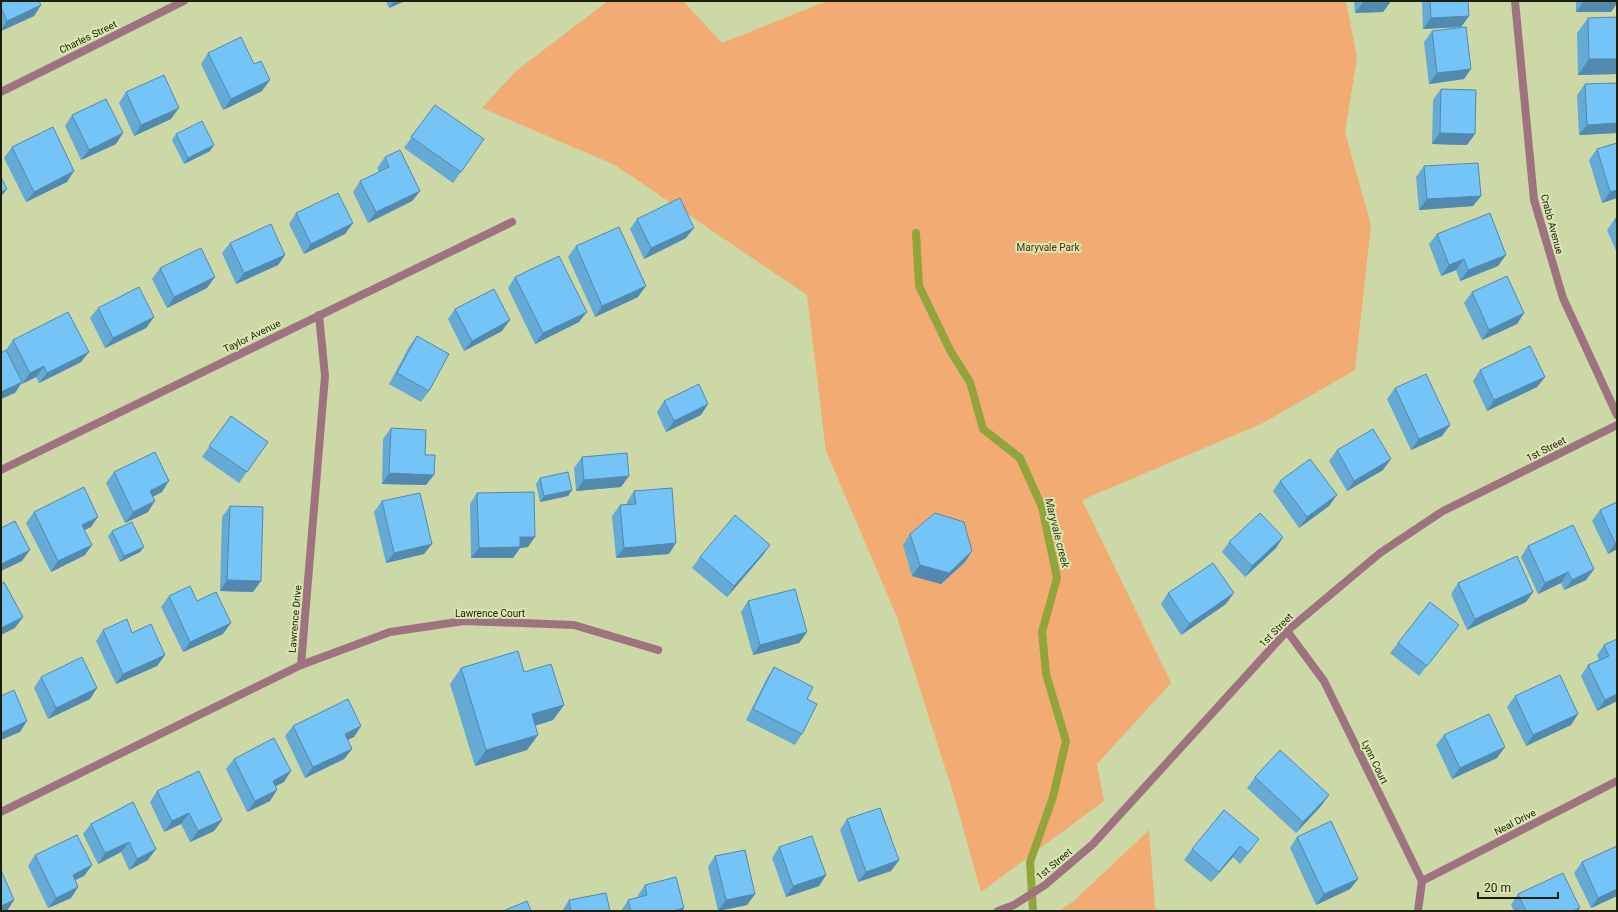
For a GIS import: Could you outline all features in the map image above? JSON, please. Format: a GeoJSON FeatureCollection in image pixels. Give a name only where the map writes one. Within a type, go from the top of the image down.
{"type":"FeatureCollection","features":[{"type":"Feature","properties":{"kind":"street","name":"Charles Street"},"geometry":{"type":"LineString","coordinates":[[1,92],[184,1]]}},
{"type":"Feature","properties":{"kind":"street","name":"Crabb Avenue"},"geometry":{"type":"LineString","coordinates":[[1514,1],[1534,200],[1563,298],[1617,414]]}},
{"type":"Feature","properties":{"kind":"street","name":"Taylor Avenue"},"geometry":{"type":"LineString","coordinates":[[1,470],[319,314],[512,222]]}},
{"type":"Feature","properties":{"kind":"street","name":"Lawrence Drive"},"geometry":{"type":"LineString","coordinates":[[1,812],[301,665],[325,376],[319,314]]}},
{"type":"Feature","properties":{"kind":"street","name":"1st Street"},"geometry":{"type":"LineString","coordinates":[[998,911],[1014,905],[1045,885],[1093,844],[1287,631],[1380,553],[1443,511],[1617,425]]}},
{"type":"Feature","properties":{"kind":"street","name":"Lawrence Court"},"geometry":{"type":"LineString","coordinates":[[301,665],[390,632],[464,621],[574,625],[658,650]]}},
{"type":"Feature","properties":{"kind":"street","name":"Lynn Court"},"geometry":{"type":"LineString","coordinates":[[1287,631],[1324,681],[1422,880]]}},
{"type":"Feature","properties":{"kind":"street","name":"Neal Drive"},"geometry":{"type":"LineString","coordinates":[[1422,880],[1617,781]]}},
{"type":"Feature","properties":{"kind":"street"},"geometry":{"type":"LineString","coordinates":[[1418,911],[1422,880]]}},
{"type":"Feature","properties":{"kind":"green space","name":"Maryvale Park"},"geometry":{"type":"Polygon","coordinates":[[[608,1],[683,1],[722,43],[827,1],[1346,1],[1357,58],[1345,132],[1371,225],[1355,370],[1263,423],[1082,500],[1171,683],[1097,764],[1104,801],[981,892],[955,799],[897,617],[826,451],[807,295],[615,165],[482,108],[516,71],[608,1]]]}},
{"type":"Feature","properties":{"kind":"green space"},"geometry":{"type":"Polygon","coordinates":[[[1149,830],[1155,907],[1158,911],[1059,911],[1074,901],[1149,830]]]}},
{"type":"Feature","properties":{"kind":"building"},"geometry":{"type":"Polygon","coordinates":[[[1,1],[39,1],[41,5],[7,21],[1,7],[1,1]]]}},
{"type":"Feature","properties":{"kind":"building"},"geometry":{"type":"Polygon","coordinates":[[[1363,1],[1387,1],[1363,2],[1363,1]]]}},
{"type":"Feature","properties":{"kind":"building"},"geometry":{"type":"Polygon","coordinates":[[[1430,1],[1468,1],[1469,16],[1431,18],[1430,1]]]}},
{"type":"Feature","properties":{"kind":"building"},"geometry":{"type":"Polygon","coordinates":[[[1584,1],[1617,1],[1617,2],[1584,1]]]}},
{"type":"Feature","properties":{"kind":"building"},"geometry":{"type":"Polygon","coordinates":[[[1617,17],[1617,59],[1589,59],[1588,18],[1617,17]]]}},
{"type":"Feature","properties":{"kind":"building"},"geometry":{"type":"Polygon","coordinates":[[[1466,27],[1471,69],[1437,73],[1432,31],[1466,27]]]}},
{"type":"Feature","properties":{"kind":"building"},"geometry":{"type":"Polygon","coordinates":[[[241,37],[254,64],[261,61],[270,80],[231,99],[208,53],[241,37]]]}},
{"type":"Feature","properties":{"kind":"building"},"geometry":{"type":"Polygon","coordinates":[[[164,75],[179,108],[141,125],[126,92],[164,75]]]}},
{"type":"Feature","properties":{"kind":"building"},"geometry":{"type":"Polygon","coordinates":[[[1617,83],[1617,123],[1587,125],[1585,84],[1617,83]]]}},
{"type":"Feature","properties":{"kind":"building"},"geometry":{"type":"Polygon","coordinates":[[[1441,89],[1476,90],[1475,134],[1440,133],[1441,89]]]}},
{"type":"Feature","properties":{"kind":"building"},"geometry":{"type":"Polygon","coordinates":[[[106,99],[123,133],[89,150],[72,115],[106,99]]]}},
{"type":"Feature","properties":{"kind":"building"},"geometry":{"type":"Polygon","coordinates":[[[435,105],[484,139],[461,172],[411,137],[435,105]]]}},
{"type":"Feature","properties":{"kind":"building"},"geometry":{"type":"Polygon","coordinates":[[[202,121],[214,145],[188,158],[176,134],[202,121]]]}},
{"type":"Feature","properties":{"kind":"building"},"geometry":{"type":"Polygon","coordinates":[[[53,127],[74,171],[34,192],[12,147],[53,127]]]}},
{"type":"Feature","properties":{"kind":"building"},"geometry":{"type":"Polygon","coordinates":[[[1617,143],[1617,190],[1610,192],[1597,149],[1617,143]]]}},
{"type":"Feature","properties":{"kind":"building"},"geometry":{"type":"Polygon","coordinates":[[[400,150],[420,191],[376,212],[360,181],[389,167],[385,157],[400,150]]]}},
{"type":"Feature","properties":{"kind":"building"},"geometry":{"type":"Polygon","coordinates":[[[1478,163],[1481,196],[1427,199],[1424,166],[1478,163]]]}},
{"type":"Feature","properties":{"kind":"building"},"geometry":{"type":"Polygon","coordinates":[[[1,177],[7,189],[1,192],[1,177]]]}},
{"type":"Feature","properties":{"kind":"building"},"geometry":{"type":"Polygon","coordinates":[[[338,193],[353,223],[311,244],[296,213],[338,193]]]}},
{"type":"Feature","properties":{"kind":"building"},"geometry":{"type":"Polygon","coordinates":[[[680,198],[694,228],[651,248],[637,219],[680,198]]]}},
{"type":"Feature","properties":{"kind":"building"},"geometry":{"type":"Polygon","coordinates":[[[1490,213],[1506,255],[1468,270],[1464,259],[1449,265],[1437,234],[1490,213]]]}},
{"type":"Feature","properties":{"kind":"building"},"geometry":{"type":"Polygon","coordinates":[[[271,224],[285,255],[244,273],[230,243],[271,224]]]}},
{"type":"Feature","properties":{"kind":"building"},"geometry":{"type":"Polygon","coordinates":[[[619,227],[646,286],[602,306],[576,246],[619,227]]]}},
{"type":"Feature","properties":{"kind":"building"},"geometry":{"type":"Polygon","coordinates":[[[201,248],[215,277],[174,297],[160,268],[201,248]]]}},
{"type":"Feature","properties":{"kind":"building"},"geometry":{"type":"Polygon","coordinates":[[[559,256],[587,312],[543,333],[515,277],[559,256]]]}},
{"type":"Feature","properties":{"kind":"building"},"geometry":{"type":"Polygon","coordinates":[[[1507,276],[1524,313],[1489,330],[1472,292],[1507,276]]]}},
{"type":"Feature","properties":{"kind":"building"},"geometry":{"type":"Polygon","coordinates":[[[139,287],[154,317],[113,338],[98,308],[139,287]]]}},
{"type":"Feature","properties":{"kind":"building"},"geometry":{"type":"Polygon","coordinates":[[[494,289],[510,320],[472,341],[455,309],[494,289]]]}},
{"type":"Feature","properties":{"kind":"building"},"geometry":{"type":"Polygon","coordinates":[[[68,312],[89,352],[47,373],[44,366],[30,373],[13,340],[68,312]]]}},
{"type":"Feature","properties":{"kind":"building"},"geometry":{"type":"Polygon","coordinates":[[[417,336],[449,354],[429,391],[397,373],[417,336]]]}},
{"type":"Feature","properties":{"kind":"building"},"geometry":{"type":"Polygon","coordinates":[[[1530,346],[1545,377],[1494,400],[1480,370],[1530,346]]]}},
{"type":"Feature","properties":{"kind":"building"},"geometry":{"type":"Polygon","coordinates":[[[6,350],[22,382],[1,392],[1,353],[6,350]]]}},
{"type":"Feature","properties":{"kind":"building"},"geometry":{"type":"Polygon","coordinates":[[[1426,374],[1450,425],[1419,439],[1395,388],[1426,374]]]}},
{"type":"Feature","properties":{"kind":"building"},"geometry":{"type":"Polygon","coordinates":[[[699,384],[708,404],[674,421],[664,401],[699,384]]]}},
{"type":"Feature","properties":{"kind":"building"},"geometry":{"type":"Polygon","coordinates":[[[231,416],[268,442],[247,472],[209,446],[231,416]]]}},
{"type":"Feature","properties":{"kind":"building"},"geometry":{"type":"Polygon","coordinates":[[[391,428],[426,430],[425,455],[435,455],[434,475],[389,473],[391,428]]]}},
{"type":"Feature","properties":{"kind":"building"},"geometry":{"type":"Polygon","coordinates":[[[1373,429],[1391,459],[1354,481],[1337,450],[1373,429]]]}},
{"type":"Feature","properties":{"kind":"building"},"geometry":{"type":"Polygon","coordinates":[[[155,452],[169,481],[150,491],[155,501],[133,512],[114,472],[155,452]]]}},
{"type":"Feature","properties":{"kind":"building"},"geometry":{"type":"Polygon","coordinates":[[[627,453],[629,476],[584,480],[582,457],[627,453]]]}},
{"type":"Feature","properties":{"kind":"building"},"geometry":{"type":"Polygon","coordinates":[[[1310,459],[1337,495],[1307,517],[1280,481],[1310,459]]]}},
{"type":"Feature","properties":{"kind":"building"},"geometry":{"type":"Polygon","coordinates":[[[568,472],[572,490],[544,496],[540,478],[568,472]]]}},
{"type":"Feature","properties":{"kind":"building"},"geometry":{"type":"Polygon","coordinates":[[[84,487],[98,517],[82,525],[92,545],[58,561],[34,512],[84,487]]]}},
{"type":"Feature","properties":{"kind":"building"},"geometry":{"type":"Polygon","coordinates":[[[672,488],[676,543],[624,548],[620,505],[636,504],[634,491],[672,488]]]}},
{"type":"Feature","properties":{"kind":"building"},"geometry":{"type":"Polygon","coordinates":[[[534,492],[535,537],[520,537],[520,547],[479,548],[477,493],[534,492]]]}},
{"type":"Feature","properties":{"kind":"building"},"geometry":{"type":"Polygon","coordinates":[[[420,493],[432,544],[394,553],[382,501],[420,493]]]}},
{"type":"Feature","properties":{"kind":"building"},"geometry":{"type":"Polygon","coordinates":[[[1617,502],[1617,542],[1615,543],[1600,510],[1617,502]]]}},
{"type":"Feature","properties":{"kind":"building"},"geometry":{"type":"Polygon","coordinates":[[[230,506],[263,507],[261,581],[227,580],[230,506]]]}},
{"type":"Feature","properties":{"kind":"building"},"geometry":{"type":"Polygon","coordinates":[[[935,513],[964,522],[972,551],[949,573],[920,565],[910,534],[935,513]]]}},
{"type":"Feature","properties":{"kind":"building"},"geometry":{"type":"Polygon","coordinates":[[[1260,513],[1283,537],[1252,566],[1229,542],[1260,513]]]}},
{"type":"Feature","properties":{"kind":"building"},"geometry":{"type":"Polygon","coordinates":[[[735,515],[770,545],[734,586],[700,557],[735,515]]]}},
{"type":"Feature","properties":{"kind":"building"},"geometry":{"type":"Polygon","coordinates":[[[15,521],[30,550],[1,564],[1,528],[15,521]]]}},
{"type":"Feature","properties":{"kind":"building"},"geometry":{"type":"Polygon","coordinates":[[[132,522],[144,547],[124,556],[112,531],[132,522]]]}},
{"type":"Feature","properties":{"kind":"building"},"geometry":{"type":"Polygon","coordinates":[[[1573,525],[1594,569],[1572,580],[1568,572],[1545,583],[1528,546],[1573,525]]]}},
{"type":"Feature","properties":{"kind":"building"},"geometry":{"type":"Polygon","coordinates":[[[1517,556],[1533,592],[1475,619],[1458,583],[1517,556]]]}},
{"type":"Feature","properties":{"kind":"building"},"geometry":{"type":"Polygon","coordinates":[[[1213,563],[1234,593],[1189,624],[1168,593],[1213,563]]]}},
{"type":"Feature","properties":{"kind":"building"},"geometry":{"type":"Polygon","coordinates":[[[4,582],[23,617],[1,628],[1,584],[4,582]]]}},
{"type":"Feature","properties":{"kind":"building"},"geometry":{"type":"Polygon","coordinates":[[[190,586],[197,601],[216,592],[231,623],[190,642],[169,596],[190,586]]]}},
{"type":"Feature","properties":{"kind":"building"},"geometry":{"type":"Polygon","coordinates":[[[795,589],[807,632],[760,645],[748,601],[795,589]]]}},
{"type":"Feature","properties":{"kind":"building"},"geometry":{"type":"Polygon","coordinates":[[[1430,602],[1459,625],[1427,666],[1398,643],[1430,602]]]}},
{"type":"Feature","properties":{"kind":"building"},"geometry":{"type":"Polygon","coordinates":[[[127,619],[132,633],[151,624],[165,655],[123,674],[103,630],[127,619]]]}},
{"type":"Feature","properties":{"kind":"building"},"geometry":{"type":"Polygon","coordinates":[[[1617,639],[1617,694],[1605,700],[1588,665],[1609,656],[1604,645],[1617,639]]]}},
{"type":"Feature","properties":{"kind":"building"},"geometry":{"type":"Polygon","coordinates":[[[518,651],[524,672],[551,664],[564,705],[532,714],[538,735],[486,750],[461,668],[518,651]]]}},
{"type":"Feature","properties":{"kind":"building"},"geometry":{"type":"Polygon","coordinates":[[[82,657],[97,688],[56,708],[41,677],[82,657]]]}},
{"type":"Feature","properties":{"kind":"building"},"geometry":{"type":"Polygon","coordinates":[[[774,667],[813,687],[807,699],[817,704],[802,734],[753,709],[774,667]]]}},
{"type":"Feature","properties":{"kind":"building"},"geometry":{"type":"Polygon","coordinates":[[[1560,675],[1578,714],[1533,735],[1515,696],[1560,675]]]}},
{"type":"Feature","properties":{"kind":"building"},"geometry":{"type":"Polygon","coordinates":[[[14,690],[27,721],[1,733],[1,696],[14,690]]]}},
{"type":"Feature","properties":{"kind":"building"},"geometry":{"type":"Polygon","coordinates":[[[348,699],[361,726],[345,734],[352,749],[313,767],[293,726],[348,699]]]}},
{"type":"Feature","properties":{"kind":"building"},"geometry":{"type":"Polygon","coordinates":[[[1489,714],[1505,747],[1460,768],[1444,735],[1489,714]]]}},
{"type":"Feature","properties":{"kind":"building"},"geometry":{"type":"Polygon","coordinates":[[[274,738],[291,771],[273,781],[277,790],[255,801],[234,759],[274,738]]]}},
{"type":"Feature","properties":{"kind":"building"},"geometry":{"type":"Polygon","coordinates":[[[1280,750],[1329,795],[1303,822],[1255,777],[1280,750]]]}},
{"type":"Feature","properties":{"kind":"building"},"geometry":{"type":"Polygon","coordinates":[[[199,771],[222,820],[198,831],[189,813],[172,821],[157,791],[199,771]]]}},
{"type":"Feature","properties":{"kind":"building"},"geometry":{"type":"Polygon","coordinates":[[[133,802],[156,849],[137,859],[129,842],[105,853],[91,824],[133,802]]]}},
{"type":"Feature","properties":{"kind":"building"},"geometry":{"type":"Polygon","coordinates":[[[880,808],[899,860],[866,872],[847,819],[880,808]]]}},
{"type":"Feature","properties":{"kind":"building"},"geometry":{"type":"Polygon","coordinates":[[[1224,810],[1259,839],[1248,853],[1240,846],[1219,872],[1192,849],[1224,810]]]}},
{"type":"Feature","properties":{"kind":"building"},"geometry":{"type":"Polygon","coordinates":[[[1331,821],[1358,879],[1324,894],[1297,837],[1331,821]]]}},
{"type":"Feature","properties":{"kind":"building"},"geometry":{"type":"Polygon","coordinates":[[[77,835],[92,865],[73,875],[78,887],[56,898],[35,855],[77,835]]]}},
{"type":"Feature","properties":{"kind":"building"},"geometry":{"type":"Polygon","coordinates":[[[812,836],[826,875],[793,886],[779,847],[812,836]]]}},
{"type":"Feature","properties":{"kind":"building"},"geometry":{"type":"Polygon","coordinates":[[[1617,846],[1617,889],[1598,898],[1582,862],[1617,846]]]}},
{"type":"Feature","properties":{"kind":"building"},"geometry":{"type":"Polygon","coordinates":[[[745,850],[755,894],[726,900],[715,856],[745,850]]]}},
{"type":"Feature","properties":{"kind":"building"},"geometry":{"type":"Polygon","coordinates":[[[1,870],[14,900],[1,906],[1,870]]]}},
{"type":"Feature","properties":{"kind":"building"},"geometry":{"type":"Polygon","coordinates":[[[1563,873],[1580,908],[1572,911],[1526,911],[1518,894],[1563,873]]]}},
{"type":"Feature","properties":{"kind":"building"},"geometry":{"type":"Polygon","coordinates":[[[676,877],[684,908],[673,911],[631,911],[628,900],[647,895],[645,885],[676,877]]]}},
{"type":"Feature","properties":{"kind":"building"},"geometry":{"type":"Polygon","coordinates":[[[606,893],[610,911],[571,911],[569,900],[606,893]]]}},
{"type":"Feature","properties":{"kind":"building"},"geometry":{"type":"Polygon","coordinates":[[[527,901],[531,911],[503,911],[527,901]]]}},
{"type":"Feature","properties":{"kind":"waterway","name":"Maryvale creek"},"geometry":{"type":"LineString","coordinates":[[916,233],[919,286],[951,352],[970,382],[983,429],[1020,458],[1042,507],[1057,578],[1042,632],[1046,674],[1066,741],[1053,797],[1030,862],[1033,911]]}}]}
